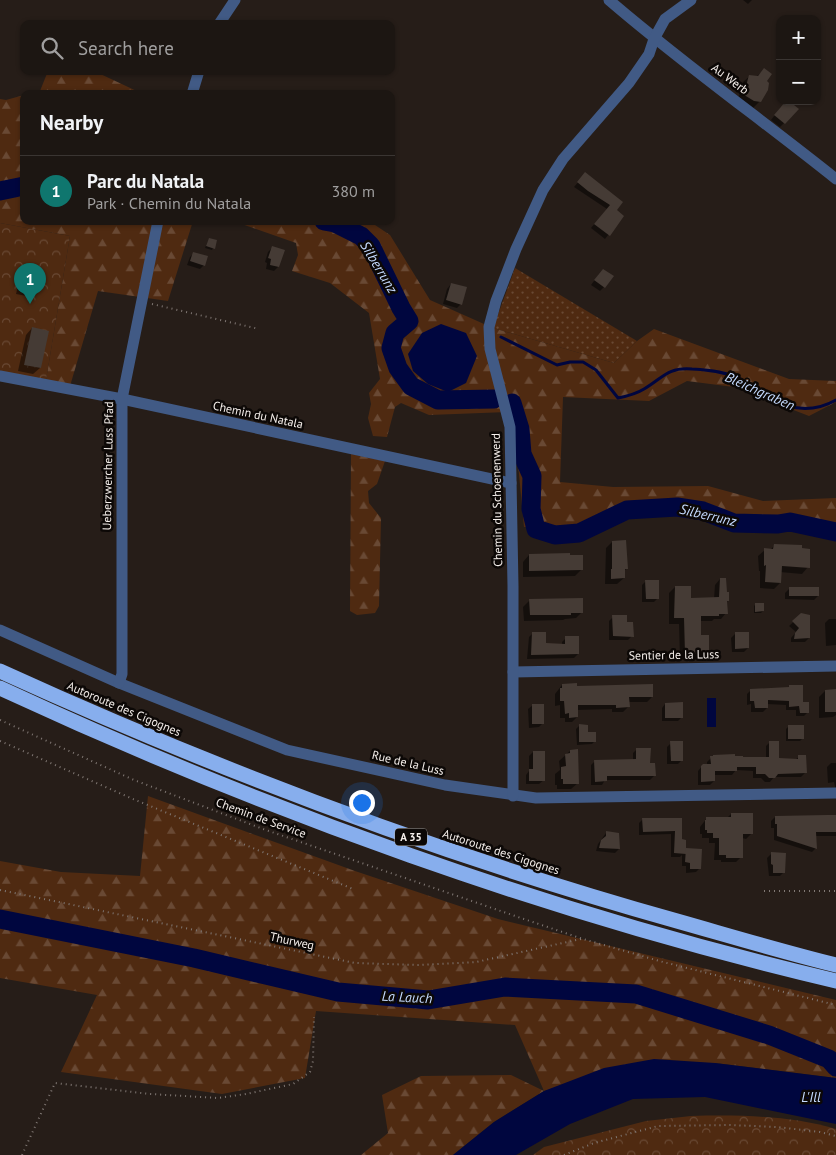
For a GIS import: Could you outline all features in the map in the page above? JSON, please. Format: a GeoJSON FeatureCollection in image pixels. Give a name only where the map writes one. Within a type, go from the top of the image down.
{"type":"FeatureCollection","features":[{"type":"Feature","properties":{"kind":"highway","name":"Autoroute des Cigognes"},"geometry":{"type":"LineString","coordinates":[[0,671],[245,776],[404,835],[618,904],[836,965]]}},
{"type":"Feature","properties":{"kind":"highway","name":"A 35"},"geometry":{"type":"LineString","coordinates":[[0,688],[157,758],[426,860],[629,926],[836,981]]}},
{"type":"Feature","properties":{"kind":"street"},"geometry":{"type":"LineString","coordinates":[[222,20],[236,0]]}},
{"type":"Feature","properties":{"kind":"street","name":"Au Werb"},"geometry":{"type":"LineString","coordinates":[[609,0],[654,39],[836,179]]}},
{"type":"Feature","properties":{"kind":"street","name":"Chemin du Schoenenwerd"},"geometry":{"type":"LineString","coordinates":[[513,796],[510,427],[490,349],[489,327],[496,302],[516,249],[544,190],[564,159],[629,82],[649,54],[654,39],[665,19],[691,0]]}},
{"type":"Feature","properties":{"kind":"street"},"geometry":{"type":"LineString","coordinates":[[193,90],[198,75]]}},
{"type":"Feature","properties":{"kind":"street","name":"Ueberzwercher Luss Pfad"},"geometry":{"type":"LineString","coordinates":[[120,683],[122,674],[122,399],[157,225]]}},
{"type":"Feature","properties":{"kind":"street","name":"Chemin du Natala"},"geometry":{"type":"LineString","coordinates":[[0,376],[122,399],[510,483]]}},
{"type":"Feature","properties":{"kind":"street","name":"Rue de la Luss"},"geometry":{"type":"LineString","coordinates":[[0,630],[120,683],[287,750],[445,785],[536,798],[836,793]]}},
{"type":"Feature","properties":{"kind":"street","name":"Sentier de la Luss"},"geometry":{"type":"LineString","coordinates":[[513,672],[836,666]]}},
{"type":"Feature","properties":{"kind":"path"},"geometry":{"type":"LineString","coordinates":[[143,301],[260,329]]}},
{"type":"Feature","properties":{"kind":"path","name":"Chemin de Service"},"geometry":{"type":"LineString","coordinates":[[0,720],[134,780],[263,829],[521,918],[662,962],[836,1005]]}},
{"type":"Feature","properties":{"kind":"path"},"geometry":{"type":"LineString","coordinates":[[0,741],[132,799],[353,889]]}},
{"type":"Feature","properties":{"kind":"path","name":"Thurweg"},"geometry":{"type":"LineString","coordinates":[[0,890],[354,963],[418,966],[476,962],[583,938]]}},
{"type":"Feature","properties":{"kind":"path"},"geometry":{"type":"LineString","coordinates":[[764,891],[836,891]]}},
{"type":"Feature","properties":{"kind":"path"},"geometry":{"type":"LineString","coordinates":[[22,1155],[55,1083],[150,1094],[218,1098],[294,1084],[310,1072],[313,1061],[314,1017]]}},
{"type":"Feature","properties":{"kind":"path"},"geometry":{"type":"LineString","coordinates":[[564,1155],[594,1143],[658,1126],[730,1125],[777,1127],[820,1132],[836,1136]]}},
{"type":"Feature","properties":{"kind":"green space"},"geometry":{"type":"Polygon","coordinates":[[[46,75],[103,75],[134,90],[40,90],[46,75]]]}},
{"type":"Feature","properties":{"kind":"green space"},"geometry":{"type":"Polygon","coordinates":[[[20,96],[20,225],[192,225],[168,301],[98,291],[70,386],[46,380],[70,236],[0,223],[0,99],[6,100],[20,96]]]}},
{"type":"Feature","properties":{"kind":"green space"},"geometry":{"type":"Polygon","coordinates":[[[0,223],[70,236],[46,380],[0,372],[0,223]]]}},
{"type":"Feature","properties":{"kind":"green space"},"geometry":{"type":"Polygon","coordinates":[[[244,225],[375,225],[390,235],[430,300],[493,328],[614,363],[637,341],[654,329],[789,379],[836,381],[836,402],[809,416],[734,387],[687,381],[649,401],[563,397],[560,482],[613,487],[708,486],[763,501],[836,498],[836,527],[733,524],[645,502],[595,527],[524,527],[517,453],[507,412],[429,415],[401,403],[395,407],[387,437],[373,436],[368,418],[371,404],[369,393],[380,379],[369,313],[330,283],[292,271],[298,255],[296,243],[244,225]]]}},
{"type":"Feature","properties":{"kind":"green space"},"geometry":{"type":"Polygon","coordinates":[[[515,268],[637,341],[614,363],[493,328],[515,268]]]}},
{"type":"Feature","properties":{"kind":"green space"},"geometry":{"type":"Polygon","coordinates":[[[351,454],[385,461],[377,484],[368,491],[369,503],[381,518],[379,606],[375,613],[357,615],[350,611],[351,454]]]}},
{"type":"Feature","properties":{"kind":"green space"},"geometry":{"type":"Polygon","coordinates":[[[148,796],[355,871],[498,919],[836,1000],[836,1078],[715,1063],[544,1091],[515,1025],[316,1011],[305,1078],[222,1094],[61,1072],[97,995],[0,978],[0,861],[61,872],[140,876],[148,796]]]}},
{"type":"Feature","properties":{"kind":"green space"},"geometry":{"type":"Polygon","coordinates":[[[511,1075],[544,1091],[494,1122],[453,1155],[361,1155],[388,1133],[382,1095],[421,1076],[511,1075]]]}},
{"type":"Feature","properties":{"kind":"green space"},"geometry":{"type":"Polygon","coordinates":[[[691,1116],[782,1118],[818,1124],[836,1129],[836,1155],[533,1155],[544,1147],[646,1121],[691,1116]]]}},
{"type":"Feature","properties":{"kind":"water"},"geometry":{"type":"Polygon","coordinates":[[[441,324],[466,333],[477,356],[466,383],[448,392],[428,384],[413,371],[408,354],[422,333],[441,324]]]}},
{"type":"Feature","properties":{"kind":"water"},"geometry":{"type":"Polygon","coordinates":[[[707,698],[716,698],[716,727],[707,727],[707,698]]]}},
{"type":"Feature","properties":{"kind":"water","name":"L'Ill"},"geometry":{"type":"Polygon","coordinates":[[[654,1059],[715,1063],[836,1078],[836,1124],[705,1097],[633,1099],[570,1124],[516,1155],[453,1155],[494,1122],[544,1091],[604,1068],[654,1059]]]}},
{"type":"Feature","properties":{"kind":"building"},"geometry":{"type":"Polygon","coordinates":[[[764,68],[772,74],[767,81],[769,83],[768,90],[761,102],[754,101],[741,93],[746,86],[749,75],[758,76],[764,68]]]}},
{"type":"Feature","properties":{"kind":"building"},"geometry":{"type":"Polygon","coordinates":[[[783,105],[794,105],[799,109],[785,124],[774,115],[783,105]]]}},
{"type":"Feature","properties":{"kind":"building"},"geometry":{"type":"Polygon","coordinates":[[[585,172],[623,202],[617,210],[624,216],[610,236],[594,224],[610,205],[577,182],[585,172]]]}},
{"type":"Feature","properties":{"kind":"building"},"geometry":{"type":"Polygon","coordinates":[[[209,238],[217,240],[215,249],[206,246],[209,238]]]}},
{"type":"Feature","properties":{"kind":"building"},"geometry":{"type":"Polygon","coordinates":[[[272,246],[285,250],[279,267],[270,265],[271,259],[268,258],[272,246]]]}},
{"type":"Feature","properties":{"kind":"building"},"geometry":{"type":"Polygon","coordinates":[[[193,252],[208,256],[205,266],[190,261],[193,252]]]}},
{"type":"Feature","properties":{"kind":"building"},"geometry":{"type":"Polygon","coordinates":[[[603,269],[614,276],[605,288],[594,280],[603,269]]]}},
{"type":"Feature","properties":{"kind":"building"},"geometry":{"type":"Polygon","coordinates":[[[22,281],[34,284],[32,292],[20,290],[22,281]]]}},
{"type":"Feature","properties":{"kind":"building"},"geometry":{"type":"Polygon","coordinates":[[[451,283],[467,287],[462,305],[446,300],[451,283]]]}},
{"type":"Feature","properties":{"kind":"building"},"geometry":{"type":"Polygon","coordinates":[[[32,327],[49,331],[41,368],[24,365],[32,327]]]}},
{"type":"Feature","properties":{"kind":"building"},"geometry":{"type":"Polygon","coordinates":[[[626,540],[628,569],[625,569],[625,578],[611,579],[612,541],[626,540]]]}},
{"type":"Feature","properties":{"kind":"building"},"geometry":{"type":"Polygon","coordinates":[[[774,544],[802,545],[802,548],[810,549],[810,568],[782,566],[781,583],[765,582],[764,548],[773,549],[774,544]]]}},
{"type":"Feature","properties":{"kind":"building"},"geometry":{"type":"Polygon","coordinates":[[[570,553],[570,555],[583,555],[583,570],[529,571],[529,554],[570,553]]]}},
{"type":"Feature","properties":{"kind":"building"},"geometry":{"type":"Polygon","coordinates":[[[720,578],[726,578],[727,592],[729,592],[729,601],[727,601],[728,614],[701,616],[701,635],[709,635],[709,654],[685,654],[684,618],[674,618],[675,586],[691,586],[691,598],[719,597],[720,578]]]}},
{"type":"Feature","properties":{"kind":"building"},"geometry":{"type":"Polygon","coordinates":[[[645,580],[659,580],[659,599],[646,599],[645,580]]]}},
{"type":"Feature","properties":{"kind":"building"},"geometry":{"type":"Polygon","coordinates":[[[789,587],[819,587],[819,596],[789,596],[789,587]]]}},
{"type":"Feature","properties":{"kind":"building"},"geometry":{"type":"Polygon","coordinates":[[[583,598],[583,613],[571,613],[571,615],[530,615],[529,599],[583,598]]]}},
{"type":"Feature","properties":{"kind":"building"},"geometry":{"type":"Polygon","coordinates":[[[755,603],[764,603],[764,611],[755,612],[755,603]]]}},
{"type":"Feature","properties":{"kind":"building"},"geometry":{"type":"Polygon","coordinates":[[[801,613],[810,615],[810,638],[794,639],[795,633],[799,628],[792,621],[801,613]]]}},
{"type":"Feature","properties":{"kind":"building"},"geometry":{"type":"Polygon","coordinates":[[[612,615],[627,615],[627,622],[633,622],[634,637],[613,636],[612,615]]]}},
{"type":"Feature","properties":{"kind":"building"},"geometry":{"type":"Polygon","coordinates":[[[532,632],[546,632],[546,643],[565,644],[565,636],[579,636],[579,654],[531,655],[532,632]]]}},
{"type":"Feature","properties":{"kind":"building"},"geometry":{"type":"Polygon","coordinates":[[[735,632],[749,632],[749,648],[735,649],[735,632]]]}},
{"type":"Feature","properties":{"kind":"building"},"geometry":{"type":"Polygon","coordinates":[[[577,683],[577,686],[653,684],[653,697],[629,697],[630,707],[616,708],[616,705],[578,705],[578,717],[569,718],[569,713],[565,714],[564,701],[560,701],[560,688],[562,688],[562,684],[577,683]]]}},
{"type":"Feature","properties":{"kind":"building"},"geometry":{"type":"Polygon","coordinates":[[[789,685],[803,685],[803,702],[809,702],[809,713],[800,713],[799,706],[789,707],[789,701],[768,700],[768,708],[755,708],[754,701],[750,701],[750,689],[789,687],[789,685]]]}},
{"type":"Feature","properties":{"kind":"building"},"geometry":{"type":"Polygon","coordinates":[[[836,689],[836,712],[825,712],[825,690],[836,689]]]}},
{"type":"Feature","properties":{"kind":"building"},"geometry":{"type":"Polygon","coordinates":[[[683,702],[683,718],[665,718],[665,703],[683,702]]]}},
{"type":"Feature","properties":{"kind":"building"},"geometry":{"type":"Polygon","coordinates":[[[532,704],[544,704],[544,724],[532,724],[532,704]]]}},
{"type":"Feature","properties":{"kind":"building"},"geometry":{"type":"Polygon","coordinates":[[[579,724],[588,725],[588,732],[596,732],[596,742],[579,742],[579,724]]]}},
{"type":"Feature","properties":{"kind":"building"},"geometry":{"type":"Polygon","coordinates":[[[788,725],[804,725],[804,739],[788,739],[788,725]]]}},
{"type":"Feature","properties":{"kind":"building"},"geometry":{"type":"Polygon","coordinates":[[[670,741],[683,741],[683,761],[671,761],[670,741]]]}},
{"type":"Feature","properties":{"kind":"building"},"geometry":{"type":"Polygon","coordinates":[[[769,741],[779,741],[779,758],[798,759],[798,755],[806,755],[807,773],[778,774],[775,778],[769,778],[765,774],[756,774],[756,767],[737,767],[737,771],[715,771],[715,781],[701,782],[701,766],[703,764],[711,764],[710,756],[735,754],[735,756],[743,757],[769,757],[769,741]]]}},
{"type":"Feature","properties":{"kind":"building"},"geometry":{"type":"Polygon","coordinates":[[[636,748],[651,748],[650,763],[655,763],[656,776],[607,776],[607,781],[595,782],[594,760],[636,759],[636,748]]]}},
{"type":"Feature","properties":{"kind":"building"},"geometry":{"type":"Polygon","coordinates":[[[578,749],[579,784],[563,784],[561,767],[566,766],[565,754],[570,753],[570,750],[578,749]]]}},
{"type":"Feature","properties":{"kind":"building"},"geometry":{"type":"Polygon","coordinates":[[[533,751],[545,751],[545,781],[529,781],[529,769],[533,769],[533,751]]]}},
{"type":"Feature","properties":{"kind":"building"},"geometry":{"type":"Polygon","coordinates":[[[731,813],[753,813],[753,834],[743,834],[743,858],[726,858],[726,855],[719,855],[719,838],[713,838],[713,833],[707,833],[707,830],[705,830],[706,817],[731,817],[731,813]]]}},
{"type":"Feature","properties":{"kind":"building"},"geometry":{"type":"Polygon","coordinates":[[[836,815],[836,832],[816,832],[817,849],[777,836],[775,816],[836,815]]]}},
{"type":"Feature","properties":{"kind":"building"},"geometry":{"type":"Polygon","coordinates":[[[642,818],[682,818],[682,839],[686,840],[686,854],[674,853],[675,831],[643,832],[642,818]]]}},
{"type":"Feature","properties":{"kind":"building"},"geometry":{"type":"Polygon","coordinates":[[[606,831],[619,833],[620,849],[599,848],[601,840],[606,836],[606,831]]]}},
{"type":"Feature","properties":{"kind":"building"},"geometry":{"type":"Polygon","coordinates":[[[686,848],[702,849],[701,869],[690,869],[690,863],[685,862],[686,848]]]}},
{"type":"Feature","properties":{"kind":"building"},"geometry":{"type":"Polygon","coordinates":[[[771,852],[786,853],[785,873],[773,873],[771,852]]]}},
{"type":"Feature","properties":{"kind":"waterway","name":"Silberrunz"},"geometry":{"type":"LineString","coordinates":[[0,191],[20,187]]}},
{"type":"Feature","properties":{"kind":"waterway","name":"Silberrunz"},"geometry":{"type":"LineString","coordinates":[[339,225],[361,236],[371,246],[409,321],[395,333],[391,348],[398,368],[411,386],[438,400],[494,399]]}},
{"type":"Feature","properties":{"kind":"waterway","name":"Bleichgraben"},"geometry":{"type":"LineString","coordinates":[[501,337],[557,365],[583,362],[596,370],[618,398],[638,392],[671,372],[684,369],[699,369],[732,375],[775,401],[792,407],[819,407],[836,400]]}},
{"type":"Feature","properties":{"kind":"waterway","name":"Silberrunz"},"geometry":{"type":"LineString","coordinates":[[512,403],[520,429],[522,454],[532,476],[531,509],[536,529],[555,535],[579,533],[627,510],[677,507],[703,511],[734,523],[778,524],[790,522],[836,532]]}},
{"type":"Feature","properties":{"kind":"waterway","name":"La Lauch"},"geometry":{"type":"LineString","coordinates":[[0,919],[194,958],[338,992],[428,1000],[505,987],[636,994],[769,1035],[829,1059],[836,1067]]}},
{"type":"Feature","properties":{"kind":"place","name":"Parc du Natala"},"geometry":{"type":"Point","coordinates":[30,304]}}]}
